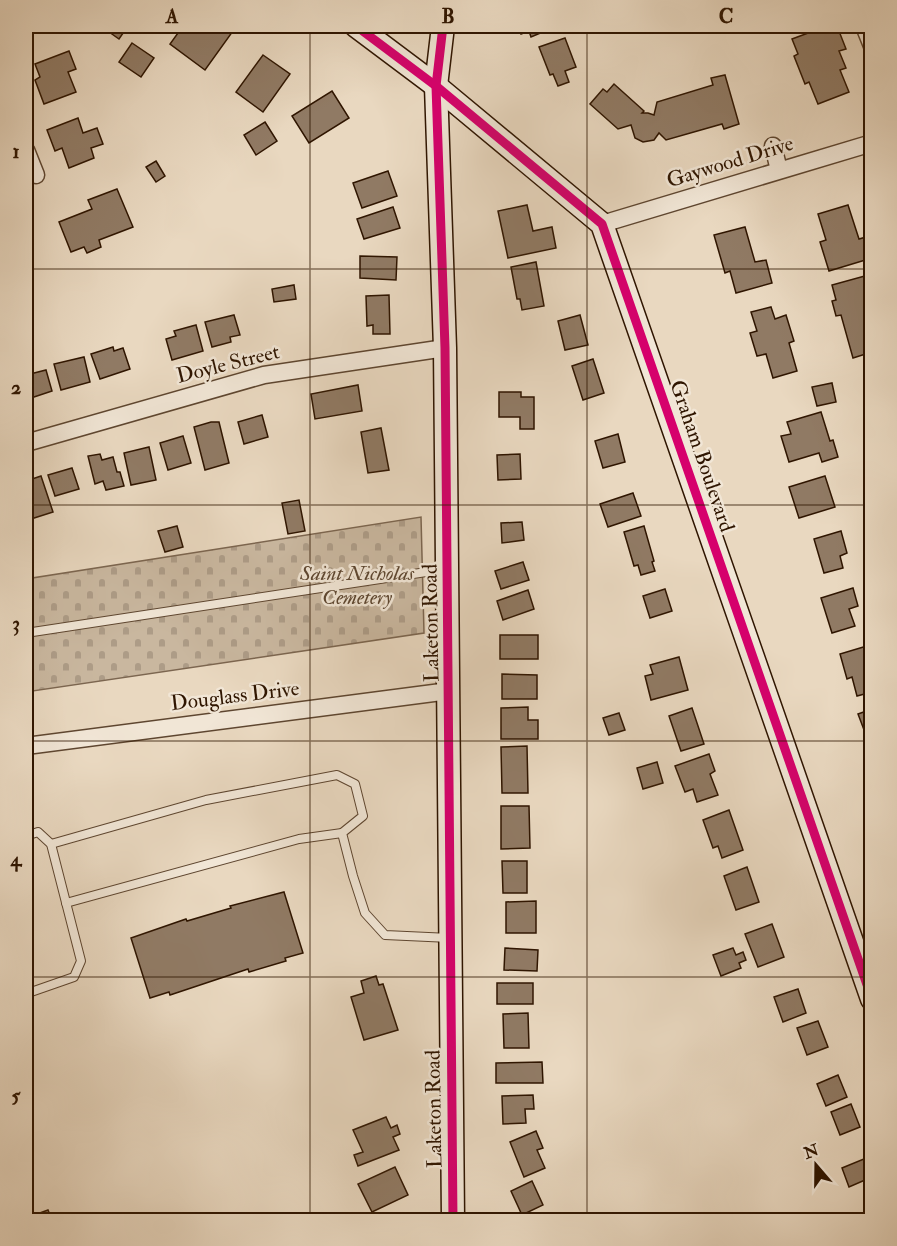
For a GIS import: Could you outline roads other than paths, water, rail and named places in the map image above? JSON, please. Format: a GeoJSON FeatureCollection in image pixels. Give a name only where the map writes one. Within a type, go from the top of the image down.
{"type":"FeatureCollection","features":[{"type":"Feature","properties":{"kind":"street"},"geometry":{"type":"LineString","coordinates":[[356,26],[436,86],[602,224]]}},
{"type":"Feature","properties":{"kind":"street","name":"Laketon Road"},"geometry":{"type":"LineString","coordinates":[[443,26],[436,86],[445,348],[453,1221]]}},
{"type":"Feature","properties":{"kind":"street"},"geometry":{"type":"LineString","coordinates":[[864,26],[872,46]]}},
{"type":"Feature","properties":{"kind":"street","name":"Gaywood Drive"},"geometry":{"type":"LineString","coordinates":[[602,224],[872,143]]}},
{"type":"Feature","properties":{"kind":"street"},"geometry":{"type":"LineString","coordinates":[[773,146],[779,170]]}},
{"type":"Feature","properties":{"kind":"street"},"geometry":{"type":"LineString","coordinates":[[26,150],[36,175]]}},
{"type":"Feature","properties":{"kind":"street","name":"Graham Boulevard"},"geometry":{"type":"LineString","coordinates":[[602,224],[872,999]]}},
{"type":"Feature","properties":{"kind":"street","name":"Doyle Street"},"geometry":{"type":"LineString","coordinates":[[26,443],[264,375],[445,348]]}},
{"type":"Feature","properties":{"kind":"street","name":"Douglass Drive"},"geometry":{"type":"LineString","coordinates":[[26,746],[449,691]]}},
{"type":"Feature","properties":{"kind":"lane"},"geometry":{"type":"LineString","coordinates":[[26,633],[448,569]]}},
{"type":"Feature","properties":{"kind":"lane"},"geometry":{"type":"LineString","coordinates":[[51,844],[206,800],[337,775],[356,784],[363,816],[342,833],[299,839],[66,903]]}},
{"type":"Feature","properties":{"kind":"lane"},"geometry":{"type":"LineString","coordinates":[[26,836],[38,832],[51,844],[81,961],[74,977],[31,992],[26,988]]}},
{"type":"Feature","properties":{"kind":"lane"},"geometry":{"type":"LineString","coordinates":[[342,833],[365,913],[385,935],[450,938]]}},
{"type":"Feature","properties":{"kind":"park label","name":"Saint Nicholas Cemetery"},"geometry":{"type":"Point","coordinates":[357,585]}}]}
